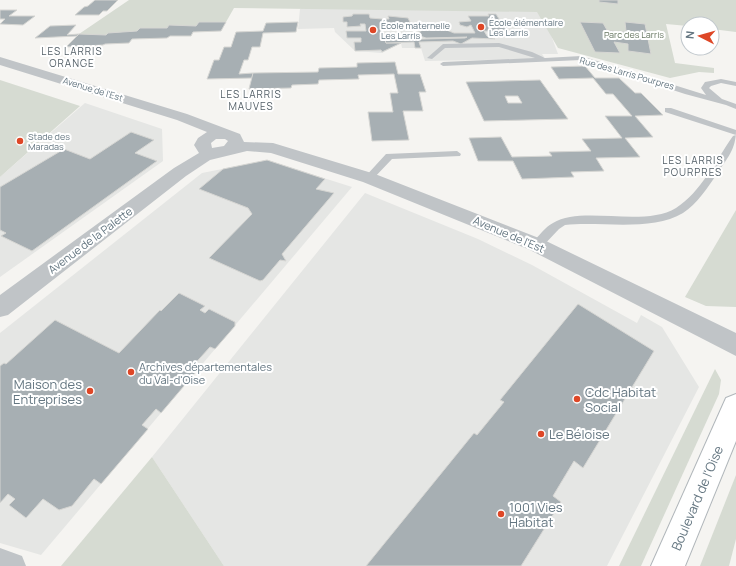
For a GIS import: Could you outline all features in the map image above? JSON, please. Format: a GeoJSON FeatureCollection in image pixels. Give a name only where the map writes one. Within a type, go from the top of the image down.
{"type":"FeatureCollection","features":[{"type":"Feature","properties":{"kind":"main road","name":"Boulevard de l'Oise"},"geometry":{"type":"LineString","coordinates":[[668,566],[736,407]]}},
{"type":"Feature","properties":{"kind":"street","name":"Avenue de l'Est"},"geometry":{"type":"LineString","coordinates":[[0,61],[186,119],[218,144]]}},
{"type":"Feature","properties":{"kind":"street","name":"Avenue de l'Est"},"geometry":{"type":"LineString","coordinates":[[186,119],[200,132],[218,144],[272,148],[368,178],[537,245],[736,345]]}},
{"type":"Feature","properties":{"kind":"street","name":"Avenue de la Palette"},"geometry":{"type":"LineString","coordinates":[[0,308],[180,172],[204,157],[218,144]]}},
{"type":"Feature","properties":{"kind":"street"},"geometry":{"type":"LineString","coordinates":[[0,562],[12,566]]}},
{"type":"Feature","properties":{"kind":"lane"},"geometry":{"type":"LineString","coordinates":[[430,58],[443,46],[499,45],[543,59]]}},
{"type":"Feature","properties":{"kind":"lane","name":"Rue des Larris Pourpres"},"geometry":{"type":"LineString","coordinates":[[443,64],[581,58],[732,104]]}},
{"type":"Feature","properties":{"kind":"lane"},"geometry":{"type":"LineString","coordinates":[[678,88],[695,89],[716,82],[736,84]]}},
{"type":"Feature","properties":{"kind":"lane"},"geometry":{"type":"LineString","coordinates":[[706,85],[706,90],[709,93],[732,104]]}},
{"type":"Feature","properties":{"kind":"lane"},"geometry":{"type":"LineString","coordinates":[[668,110],[736,133]]}},
{"type":"Feature","properties":{"kind":"lane"},"geometry":{"type":"LineString","coordinates":[[537,245],[555,226],[563,222],[656,218],[679,211],[693,198],[736,138]]}},
{"type":"Feature","properties":{"kind":"lane"},"geometry":{"type":"LineString","coordinates":[[368,178],[389,156],[457,154]]}},
{"type":"Feature","properties":{"kind":"shaded area"},"geometry":{"type":"Polygon","coordinates":[[[314,0],[541,8],[558,54],[542,54],[544,57],[537,59],[425,61],[421,48],[402,48],[401,43],[382,53],[355,51],[335,32],[334,28],[298,29],[300,9],[314,0]]]}},
{"type":"Feature","properties":{"kind":"shaded area"},"geometry":{"type":"Polygon","coordinates":[[[85,103],[162,129],[163,161],[0,277],[0,177],[85,103]]]}},
{"type":"Feature","properties":{"kind":"shaded area"},"geometry":{"type":"Polygon","coordinates":[[[267,160],[352,187],[41,555],[0,543],[0,333],[202,173],[267,160]]]}},
{"type":"Feature","properties":{"kind":"shaded area"},"geometry":{"type":"Polygon","coordinates":[[[365,193],[478,239],[532,265],[637,323],[641,315],[662,327],[699,387],[607,566],[224,566],[152,457],[365,193]]]}},
{"type":"Feature","properties":{"kind":"green space","name":"Parc des Larris"},"geometry":{"type":"Polygon","coordinates":[[[129,0],[736,0],[736,32],[720,30],[720,16],[680,16],[680,25],[666,24],[675,63],[714,68],[714,73],[699,72],[670,78],[558,48],[537,12],[234,8],[226,22],[199,22],[196,26],[170,25],[167,28],[140,28],[137,31],[108,33],[106,35],[79,34],[129,0]]]}},
{"type":"Feature","properties":{"kind":"green space","name":"Stade des Maradas"},"geometry":{"type":"Polygon","coordinates":[[[0,80],[80,106],[0,177],[0,80]]]}},
{"type":"Feature","properties":{"kind":"green space"},"geometry":{"type":"Polygon","coordinates":[[[736,210],[736,307],[706,306],[685,297],[736,210]]]}},
{"type":"Feature","properties":{"kind":"green space"},"geometry":{"type":"Polygon","coordinates":[[[715,369],[721,380],[719,394],[641,566],[619,566],[715,369]]]}},
{"type":"Feature","properties":{"kind":"green space"},"geometry":{"type":"Polygon","coordinates":[[[152,457],[224,566],[61,566],[152,457]]]}},
{"type":"Feature","properties":{"kind":"green space"},"geometry":{"type":"Polygon","coordinates":[[[736,475],[736,539],[729,566],[700,566],[736,475]]]}},
{"type":"Feature","properties":{"kind":"building"},"geometry":{"type":"Polygon","coordinates":[[[95,0],[118,0],[107,11],[103,11],[99,15],[75,15],[84,7],[88,6],[95,0]]]}},
{"type":"Feature","properties":{"kind":"building"},"geometry":{"type":"Polygon","coordinates":[[[599,0],[618,0],[618,4],[599,2],[599,0]]]}},
{"type":"Feature","properties":{"kind":"building"},"geometry":{"type":"Polygon","coordinates":[[[0,10],[17,10],[9,16],[35,16],[23,25],[0,24],[5,19],[0,19],[0,10]]]}},
{"type":"Feature","properties":{"kind":"building"},"geometry":{"type":"Polygon","coordinates":[[[353,14],[369,14],[370,18],[382,19],[389,19],[388,16],[408,18],[411,24],[405,24],[405,29],[392,30],[392,27],[382,27],[386,43],[401,43],[382,52],[381,50],[355,51],[354,42],[361,42],[361,38],[347,38],[346,31],[366,31],[365,24],[360,24],[361,26],[347,27],[347,22],[343,22],[343,17],[352,16],[353,14]]]}},
{"type":"Feature","properties":{"kind":"building"},"geometry":{"type":"Polygon","coordinates":[[[488,14],[496,14],[501,22],[491,22],[493,24],[505,24],[510,32],[484,31],[487,36],[495,39],[472,38],[461,44],[453,41],[419,42],[421,48],[415,48],[414,42],[386,43],[385,40],[465,38],[467,37],[426,38],[414,34],[423,30],[444,29],[454,33],[475,33],[471,25],[467,27],[460,25],[459,22],[471,21],[468,16],[489,16],[488,14]]]}},
{"type":"Feature","properties":{"kind":"building"},"geometry":{"type":"Polygon","coordinates":[[[199,22],[226,22],[221,31],[193,32],[191,36],[132,39],[129,43],[66,47],[79,34],[106,35],[108,33],[137,31],[140,28],[167,28],[169,25],[196,26],[199,22]]]}},
{"type":"Feature","properties":{"kind":"building"},"geometry":{"type":"Polygon","coordinates":[[[298,22],[296,32],[263,33],[260,47],[252,47],[248,60],[244,60],[239,74],[253,73],[252,78],[207,79],[214,60],[219,60],[224,47],[231,47],[236,32],[263,31],[266,23],[298,22]]]}},
{"type":"Feature","properties":{"kind":"building"},"geometry":{"type":"Polygon","coordinates":[[[580,22],[603,23],[607,30],[620,32],[626,31],[625,22],[645,24],[651,54],[628,51],[628,44],[614,42],[620,53],[595,52],[580,22]]]}},
{"type":"Feature","properties":{"kind":"building"},"geometry":{"type":"Polygon","coordinates":[[[76,25],[67,35],[79,34],[77,36],[35,38],[50,26],[76,25]]]}},
{"type":"Feature","properties":{"kind":"building"},"geometry":{"type":"Polygon","coordinates":[[[395,62],[398,74],[420,74],[426,92],[419,92],[423,111],[403,111],[409,140],[372,141],[368,112],[393,112],[390,93],[398,93],[394,74],[358,75],[359,79],[319,80],[318,84],[292,85],[291,88],[249,89],[253,73],[318,72],[319,68],[357,67],[357,63],[395,62]]]}},
{"type":"Feature","properties":{"kind":"building"},"geometry":{"type":"Polygon","coordinates":[[[585,66],[595,78],[619,78],[635,93],[641,93],[663,115],[635,116],[653,137],[625,138],[640,157],[596,158],[604,171],[571,172],[574,177],[522,179],[513,161],[478,161],[469,138],[501,137],[512,157],[552,156],[549,152],[591,151],[582,139],[622,138],[605,116],[632,116],[613,94],[606,94],[593,78],[559,79],[551,67],[585,66]]]}},
{"type":"Feature","properties":{"kind":"building"},"geometry":{"type":"Polygon","coordinates":[[[540,80],[568,119],[484,121],[466,82],[540,80]],[[505,96],[508,103],[522,103],[518,96],[505,96]]]}},
{"type":"Feature","properties":{"kind":"building"},"geometry":{"type":"Polygon","coordinates":[[[131,132],[154,140],[135,153],[157,161],[32,251],[1,236],[6,233],[0,230],[0,187],[64,149],[90,159],[131,132]]]}},
{"type":"Feature","properties":{"kind":"building"},"geometry":{"type":"Polygon","coordinates":[[[267,160],[325,179],[316,189],[334,193],[282,254],[286,261],[280,260],[263,280],[260,281],[209,258],[252,214],[248,208],[199,189],[223,169],[267,160]]]}},
{"type":"Feature","properties":{"kind":"building","name":"Maison des Entreprises"},"geometry":{"type":"Polygon","coordinates":[[[179,293],[205,306],[200,310],[205,313],[209,309],[235,322],[235,326],[215,349],[210,347],[190,369],[195,373],[161,413],[156,409],[142,425],[148,429],[101,484],[94,479],[72,506],[59,510],[43,499],[26,518],[9,505],[15,499],[8,494],[0,503],[0,366],[4,363],[6,364],[55,320],[119,353],[160,310],[161,311],[179,293]]]}},
{"type":"Feature","properties":{"kind":"building","name":"Le Béloise"},"geometry":{"type":"Polygon","coordinates":[[[578,304],[654,351],[583,468],[574,461],[553,496],[561,502],[521,566],[366,566],[474,433],[477,435],[504,402],[500,400],[578,304]]]}},
{"type":"Feature","properties":{"kind":"place","name":"École élémentaire Les Larris"},"geometry":{"type":"Point","coordinates":[481,27]}},
{"type":"Feature","properties":{"kind":"place","name":"École maternelle Les Larris"},"geometry":{"type":"Point","coordinates":[373,30]}},
{"type":"Feature","properties":{"kind":"place","name":"Stade des Maradas"},"geometry":{"type":"Point","coordinates":[20,141]}},
{"type":"Feature","properties":{"kind":"place","name":"Archives départementales du Val-d'Oise"},"geometry":{"type":"Point","coordinates":[131,372]}},
{"type":"Feature","properties":{"kind":"place","name":"Maison des Entreprises"},"geometry":{"type":"Point","coordinates":[90,391]}},
{"type":"Feature","properties":{"kind":"place","name":"Cdc Habitat Social"},"geometry":{"type":"Point","coordinates":[577,399]}},
{"type":"Feature","properties":{"kind":"place","name":"Le Béloise"},"geometry":{"type":"Point","coordinates":[541,434]}},
{"type":"Feature","properties":{"kind":"place","name":"1001 Vies Habitat"},"geometry":{"type":"Point","coordinates":[501,514]}},
{"type":"Feature","properties":{"kind":"district","name":"LES LARRIS ORANGE"},"geometry":{"type":"Point","coordinates":[72,56]}},
{"type":"Feature","properties":{"kind":"district","name":"LES LARRIS MAUVES"},"geometry":{"type":"Point","coordinates":[251,100]}},
{"type":"Feature","properties":{"kind":"district","name":"LES LARRIS POURPRES"},"geometry":{"type":"Point","coordinates":[693,166]}}]}
